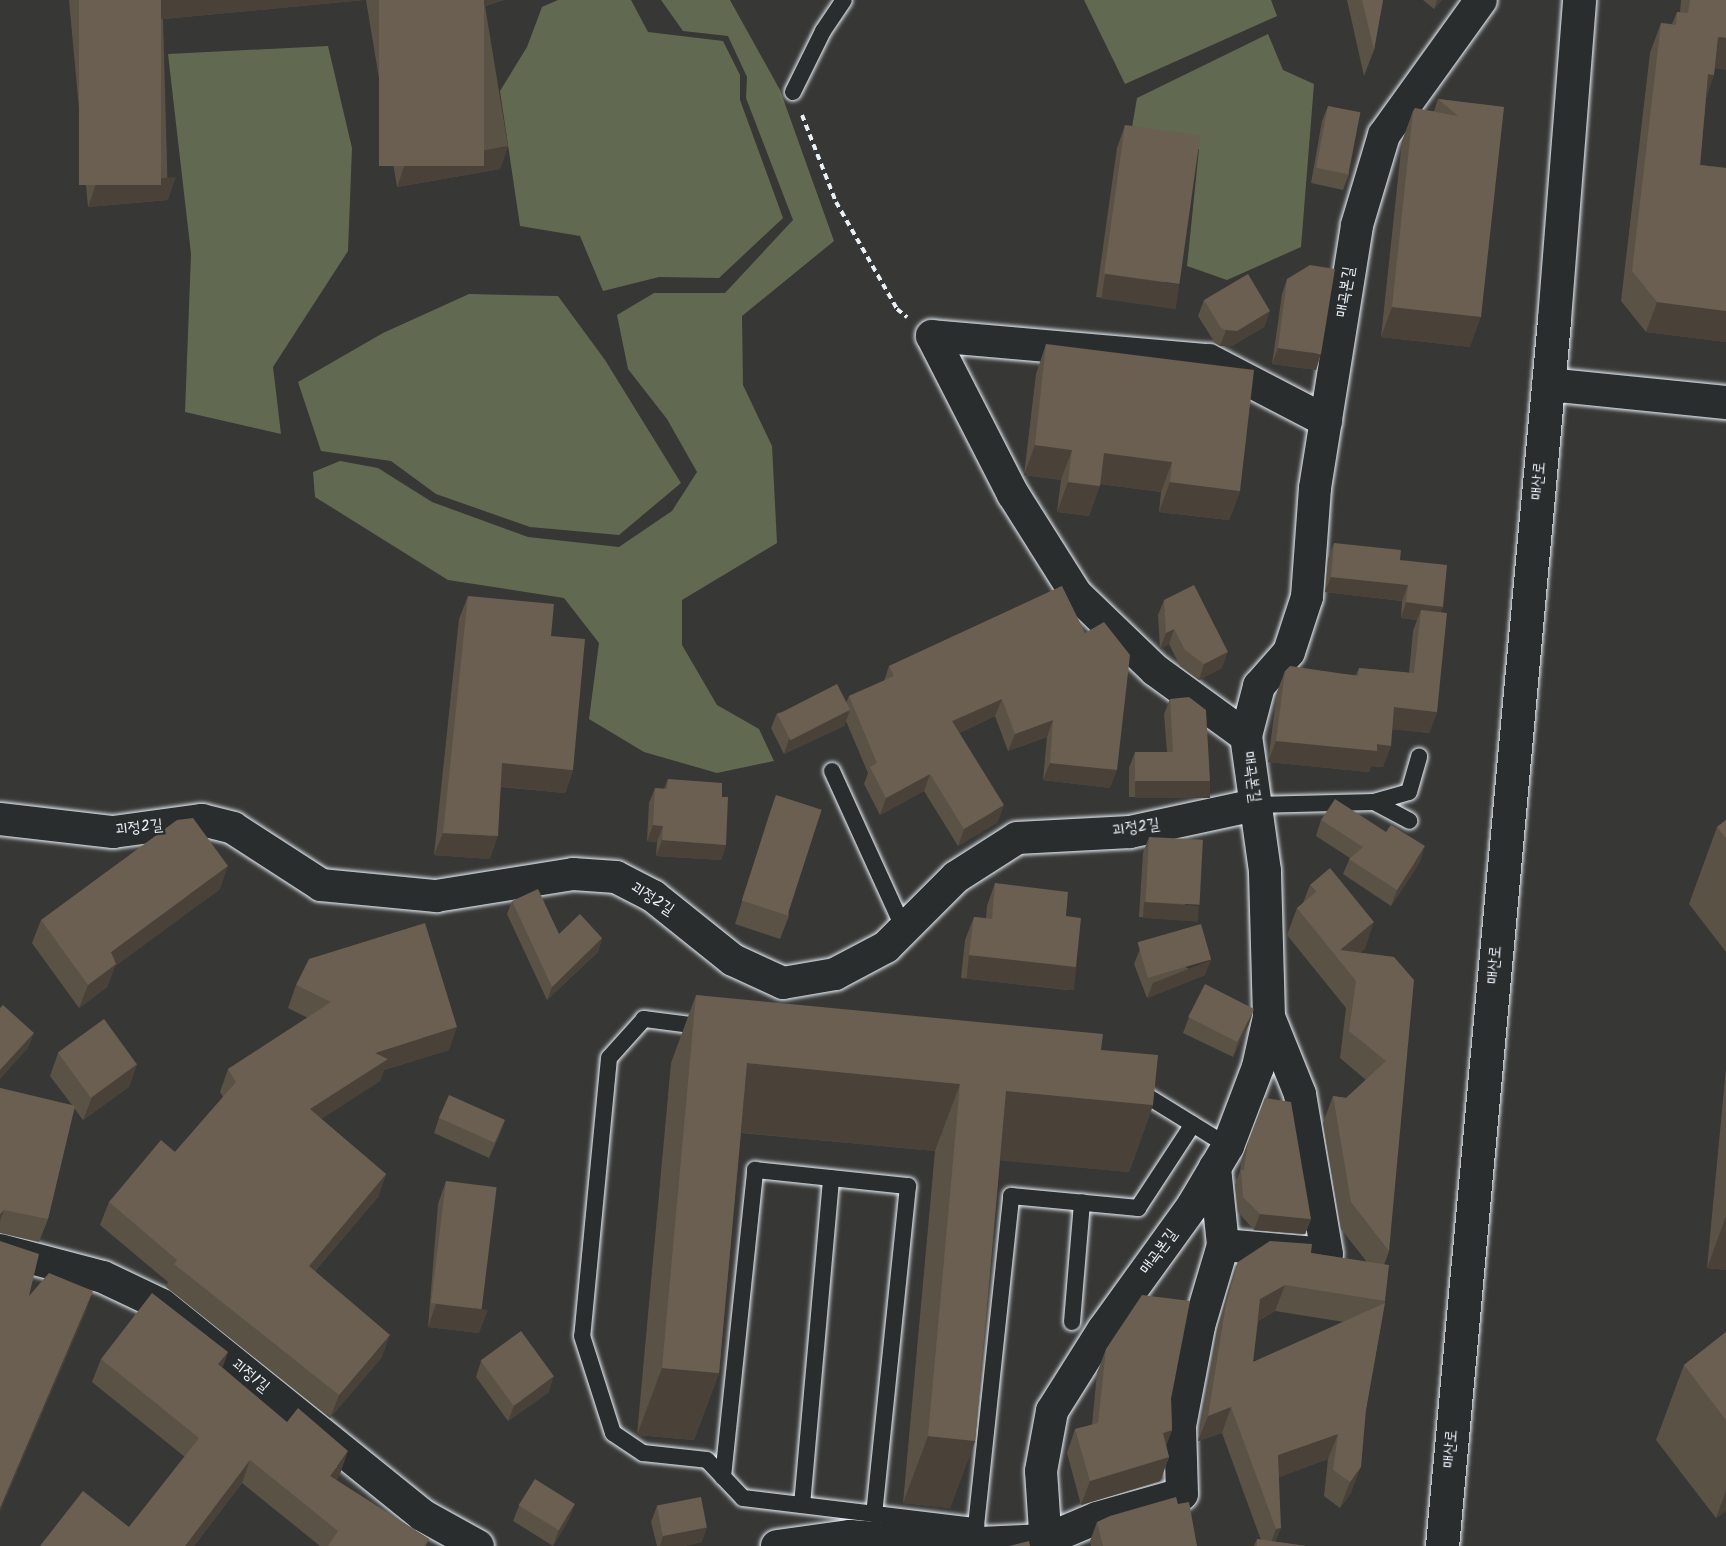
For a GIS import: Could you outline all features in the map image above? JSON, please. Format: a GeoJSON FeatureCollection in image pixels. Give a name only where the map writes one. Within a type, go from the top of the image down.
{"type":"FeatureCollection","features":[{"type":"Feature","properties":{"kind":"street","name":"매곡본길"},"geometry":{"type":"LineString","coordinates":[[1046,1543],[1041,1471],[1052,1410],[1222,1157],[1258,1067],[1269,1017],[1265,871],[1246,736],[1259,686],[1289,652],[1307,597],[1315,488],[1357,225],[1384,135],[1481,0]]}},
{"type":"Feature","properties":{"kind":"street","name":"매산로"},"geometry":{"type":"LineString","coordinates":[[1442,1546],[1548,384],[1579,0]]}},
{"type":"Feature","properties":{"kind":"street"},"geometry":{"type":"LineString","coordinates":[[932,336],[1209,360],[1326,421]]}},
{"type":"Feature","properties":{"kind":"street"},"geometry":{"type":"LineString","coordinates":[[932,336],[1013,494],[1076,594],[1155,670],[1246,736]]}},
{"type":"Feature","properties":{"kind":"street"},"geometry":{"type":"LineString","coordinates":[[1548,384],[1726,402]]}},
{"type":"Feature","properties":{"kind":"street","name":"괴정2길"},"geometry":{"type":"LineString","coordinates":[[0,819],[113,832],[202,820],[233,828],[321,885],[424,895],[573,874],[616,877],[653,896],[733,960],[783,983],[836,974],[886,947],[956,877],[1017,838],[1130,832],[1255,805]]}},
{"type":"Feature","properties":{"kind":"street"},"geometry":{"type":"LineString","coordinates":[[1223,1245],[1327,1254],[1300,1094],[1269,1017]]}},
{"type":"Feature","properties":{"kind":"street"},"geometry":{"type":"LineString","coordinates":[[777,1546],[850,1536],[958,1544],[1046,1543],[1097,1518],[1182,1494],[1179,1426],[1199,1326],[1223,1245],[1222,1157]]}},
{"type":"Feature","properties":{"kind":"street","name":"괴정1길"},"geometry":{"type":"LineString","coordinates":[[0,1250],[103,1276],[162,1305],[422,1515],[478,1546]]}},
{"type":"Feature","properties":{"kind":"lane"},"geometry":{"type":"LineString","coordinates":[[793,92],[823,31],[844,0]]}},
{"type":"Feature","properties":{"kind":"lane"},"geometry":{"type":"LineString","coordinates":[[1255,805],[1374,802],[1409,792],[1419,756]]}},
{"type":"Feature","properties":{"kind":"lane"},"geometry":{"type":"LineString","coordinates":[[832,771],[904,929]]}},
{"type":"Feature","properties":{"kind":"lane"},"geometry":{"type":"LineString","coordinates":[[1374,802],[1409,821]]}},
{"type":"Feature","properties":{"kind":"lane"},"geometry":{"type":"LineString","coordinates":[[726,1030],[644,1019],[609,1058],[582,1336],[612,1433],[643,1453],[707,1460],[743,1498],[976,1526],[1011,1196],[1138,1208],[1192,1124]]}},
{"type":"Feature","properties":{"kind":"lane"},"geometry":{"type":"LineString","coordinates":[[1113,1081],[1125,1082],[1192,1124],[1222,1157]]}},
{"type":"Feature","properties":{"kind":"lane"},"geometry":{"type":"LineString","coordinates":[[723,1477],[755,1170],[908,1186],[874,1514]]}},
{"type":"Feature","properties":{"kind":"lane"},"geometry":{"type":"LineString","coordinates":[[802,1506],[831,1178]]}},
{"type":"Feature","properties":{"kind":"lane"},"geometry":{"type":"LineString","coordinates":[[1072,1322],[1082,1202]]}},
{"type":"Feature","properties":{"kind":"path"},"geometry":{"type":"LineString","coordinates":[[793,92],[836,202],[897,309],[932,336]]}},
{"type":"Feature","properties":{"kind":"green space"},"geometry":{"type":"Polygon","coordinates":[[[558,0],[631,0],[648,32],[723,41],[740,75],[740,100],[783,218],[719,278],[659,277],[603,291],[580,236],[520,226],[500,91],[527,47],[542,7],[558,0]]]}},
{"type":"Feature","properties":{"kind":"green space"},"geometry":{"type":"Polygon","coordinates":[[[661,0],[730,0],[780,90],[834,241],[742,316],[743,385],[772,446],[777,543],[682,600],[682,645],[717,705],[759,729],[774,761],[717,773],[644,752],[589,719],[599,643],[564,598],[448,580],[315,497],[313,472],[340,461],[378,468],[432,502],[528,537],[619,547],[672,511],[697,472],[667,419],[628,369],[617,315],[654,293],[725,293],[793,220],[746,98],[747,77],[728,36],[683,31],[661,0]]]}},
{"type":"Feature","properties":{"kind":"green space"},"geometry":{"type":"Polygon","coordinates":[[[1084,0],[1271,0],[1277,16],[1125,84],[1084,0]]]}},
{"type":"Feature","properties":{"kind":"green space"},"geometry":{"type":"Polygon","coordinates":[[[1268,34],[1283,70],[1314,84],[1301,247],[1227,280],[1187,266],[1199,149],[1130,139],[1137,98],[1268,34]]]}},
{"type":"Feature","properties":{"kind":"green space"},"geometry":{"type":"Polygon","coordinates":[[[328,46],[352,148],[348,251],[273,367],[281,434],[185,412],[191,254],[168,54],[328,46]]]}},
{"type":"Feature","properties":{"kind":"green space"},"geometry":{"type":"Polygon","coordinates":[[[469,294],[558,296],[605,360],[681,483],[619,535],[530,527],[436,494],[391,461],[321,451],[298,382],[383,333],[469,294]]]}},
{"type":"Feature","properties":{"kind":"building"},"geometry":{"type":"Polygon","coordinates":[[[79,0],[161,0],[161,185],[79,185],[79,0]]]}},
{"type":"Feature","properties":{"kind":"building"},"geometry":{"type":"Polygon","coordinates":[[[379,0],[484,0],[484,166],[379,166],[379,0]]]}},
{"type":"Feature","properties":{"kind":"building"},"geometry":{"type":"Polygon","coordinates":[[[1362,0],[1383,0],[1374,50],[1362,0]]]}},
{"type":"Feature","properties":{"kind":"building"},"geometry":{"type":"Polygon","coordinates":[[[1690,0],[1726,0],[1726,38],[1718,37],[1714,75],[1708,74],[1700,165],[1726,168],[1726,311],[1657,302],[1632,271],[1661,23],[1676,25],[1677,12],[1688,13],[1690,0]]]}},
{"type":"Feature","properties":{"kind":"building"},"geometry":{"type":"Polygon","coordinates":[[[1438,99],[1504,107],[1481,317],[1392,307],[1413,111],[1415,108],[1458,116],[1438,99]]]}},
{"type":"Feature","properties":{"kind":"building"},"geometry":{"type":"Polygon","coordinates":[[[1328,106],[1360,112],[1348,174],[1316,168],[1328,106]]]}},
{"type":"Feature","properties":{"kind":"building"},"geometry":{"type":"Polygon","coordinates":[[[1125,125],[1200,136],[1179,284],[1104,274],[1125,125]]]}},
{"type":"Feature","properties":{"kind":"building"},"geometry":{"type":"Polygon","coordinates":[[[1310,265],[1335,269],[1321,354],[1278,348],[1287,279],[1310,265]]]}},
{"type":"Feature","properties":{"kind":"building"},"geometry":{"type":"Polygon","coordinates":[[[1248,274],[1270,311],[1237,331],[1221,328],[1204,300],[1248,274]]]}},
{"type":"Feature","properties":{"kind":"building"},"geometry":{"type":"Polygon","coordinates":[[[1046,344],[1254,370],[1240,491],[1170,482],[1172,462],[1104,453],[1100,486],[1068,482],[1072,450],[1035,445],[1046,344]]]}},
{"type":"Feature","properties":{"kind":"building"},"geometry":{"type":"Polygon","coordinates":[[[1334,543],[1401,550],[1400,560],[1447,565],[1443,607],[1406,602],[1408,585],[1331,577],[1334,543]]]}},
{"type":"Feature","properties":{"kind":"building"},"geometry":{"type":"Polygon","coordinates":[[[1194,585],[1228,652],[1204,664],[1185,650],[1174,629],[1166,633],[1164,600],[1194,585]]]}},
{"type":"Feature","properties":{"kind":"building"},"geometry":{"type":"Polygon","coordinates":[[[1062,586],[1085,633],[1104,622],[1130,655],[1117,770],[1050,763],[1053,720],[1015,734],[1002,699],[952,721],[1004,805],[964,829],[930,774],[886,798],[870,767],[877,763],[849,696],[894,676],[889,666],[1062,586]]]}},
{"type":"Feature","properties":{"kind":"building"},"geometry":{"type":"Polygon","coordinates":[[[468,596],[554,604],[551,636],[585,639],[573,770],[502,763],[498,836],[443,833],[468,596]]]}},
{"type":"Feature","properties":{"kind":"building"},"geometry":{"type":"Polygon","coordinates":[[[1421,610],[1447,613],[1437,712],[1394,707],[1391,746],[1377,744],[1377,751],[1276,741],[1285,671],[1290,666],[1358,676],[1359,668],[1414,673],[1421,610]]]}},
{"type":"Feature","properties":{"kind":"building"},"geometry":{"type":"Polygon","coordinates":[[[837,684],[850,710],[790,740],[777,714],[837,684]]]}},
{"type":"Feature","properties":{"kind":"building"},"geometry":{"type":"Polygon","coordinates":[[[1189,697],[1206,710],[1210,781],[1135,781],[1135,752],[1173,752],[1170,699],[1189,697]]]}},
{"type":"Feature","properties":{"kind":"building"},"geometry":{"type":"Polygon","coordinates":[[[668,779],[722,783],[722,797],[728,797],[726,845],[662,840],[663,826],[653,825],[655,788],[667,789],[668,779]]]}},
{"type":"Feature","properties":{"kind":"building"},"geometry":{"type":"Polygon","coordinates":[[[776,795],[822,810],[787,915],[742,901],[776,795]]]}},
{"type":"Feature","properties":{"kind":"building"},"geometry":{"type":"Polygon","coordinates":[[[1335,799],[1386,832],[1391,825],[1425,846],[1397,890],[1349,859],[1363,847],[1321,820],[1335,799]]]}},
{"type":"Feature","properties":{"kind":"building"},"geometry":{"type":"Polygon","coordinates":[[[193,818],[228,866],[111,952],[116,964],[88,985],[41,920],[177,820],[193,818]]]}},
{"type":"Feature","properties":{"kind":"building"},"geometry":{"type":"Polygon","coordinates":[[[1726,820],[1726,838],[1717,827],[1726,820]]]}},
{"type":"Feature","properties":{"kind":"building"},"geometry":{"type":"Polygon","coordinates":[[[1149,837],[1203,840],[1200,905],[1146,902],[1149,837]]]}},
{"type":"Feature","properties":{"kind":"building"},"geometry":{"type":"Polygon","coordinates":[[[1330,868],[1374,922],[1340,950],[1394,957],[1414,980],[1389,1251],[1351,1202],[1333,1096],[1346,1098],[1386,1061],[1349,1031],[1356,981],[1297,908],[1316,892],[1310,885],[1330,868]]]}},
{"type":"Feature","properties":{"kind":"building"},"geometry":{"type":"Polygon","coordinates":[[[995,883],[1068,892],[1066,916],[1081,918],[1076,967],[969,955],[974,917],[992,919],[995,883]]]}},
{"type":"Feature","properties":{"kind":"building"},"geometry":{"type":"Polygon","coordinates":[[[538,889],[559,934],[580,914],[602,938],[552,987],[512,901],[538,889]]]}},
{"type":"Feature","properties":{"kind":"building"},"geometry":{"type":"Polygon","coordinates":[[[425,923],[457,1027],[375,1053],[388,1059],[310,1109],[386,1174],[309,1266],[390,1335],[339,1395],[174,1264],[177,1260],[109,1202],[161,1140],[175,1152],[236,1082],[228,1069],[331,1002],[296,985],[309,959],[425,923]]]}},
{"type":"Feature","properties":{"kind":"building"},"geometry":{"type":"Polygon","coordinates":[[[1201,924],[1211,960],[1148,978],[1138,942],[1201,924]]]}},
{"type":"Feature","properties":{"kind":"building"},"geometry":{"type":"Polygon","coordinates":[[[1205,984],[1254,1009],[1237,1042],[1188,1017],[1205,984]]]}},
{"type":"Feature","properties":{"kind":"building"},"geometry":{"type":"Polygon","coordinates":[[[696,995],[1103,1034],[1101,1050],[1158,1055],[1153,1105],[1006,1091],[975,1441],[928,1436],[960,1084],[747,1063],[719,1373],[662,1368],[696,995]]]}},
{"type":"Feature","properties":{"kind":"building"},"geometry":{"type":"Polygon","coordinates":[[[3,1005],[34,1033],[0,1070],[0,1008],[3,1005]]]}},
{"type":"Feature","properties":{"kind":"building"},"geometry":{"type":"Polygon","coordinates":[[[104,1019],[137,1064],[91,1098],[58,1053],[104,1019]]]}},
{"type":"Feature","properties":{"kind":"building"},"geometry":{"type":"Polygon","coordinates":[[[0,1088],[75,1106],[48,1219],[4,1210],[0,1214],[0,1088]]]}},
{"type":"Feature","properties":{"kind":"building"},"geometry":{"type":"Polygon","coordinates":[[[449,1095],[505,1120],[495,1143],[439,1118],[449,1095]]]}},
{"type":"Feature","properties":{"kind":"building"},"geometry":{"type":"Polygon","coordinates":[[[1265,1098],[1291,1102],[1311,1219],[1260,1214],[1243,1197],[1241,1170],[1244,1170],[1248,1142],[1265,1098]]]}},
{"type":"Feature","properties":{"kind":"building"},"geometry":{"type":"Polygon","coordinates":[[[446,1181],[497,1187],[482,1309],[431,1303],[446,1181]]]}},
{"type":"Feature","properties":{"kind":"building"},"geometry":{"type":"Polygon","coordinates":[[[0,1241],[39,1254],[29,1296],[49,1273],[93,1291],[0,1508],[0,1241]]]}},
{"type":"Feature","properties":{"kind":"building"},"geometry":{"type":"Polygon","coordinates":[[[1270,1241],[1312,1244],[1311,1253],[1389,1265],[1385,1301],[1285,1285],[1260,1299],[1253,1362],[1385,1303],[1366,1410],[1361,1467],[1350,1482],[1333,1470],[1338,1434],[1278,1455],[1281,1528],[1276,1529],[1231,1407],[1208,1416],[1226,1304],[1238,1262],[1270,1241]]]}},
{"type":"Feature","properties":{"kind":"building"},"geometry":{"type":"Polygon","coordinates":[[[152,1293],[228,1352],[218,1364],[287,1422],[298,1408],[348,1451],[330,1476],[429,1539],[424,1546],[328,1546],[338,1531],[250,1460],[185,1546],[40,1546],[83,1491],[129,1527],[199,1438],[101,1359],[152,1293]]]}},
{"type":"Feature","properties":{"kind":"building"},"geometry":{"type":"Polygon","coordinates":[[[1142,1295],[1190,1301],[1171,1399],[1172,1430],[1163,1433],[1169,1457],[1090,1481],[1075,1429],[1098,1423],[1106,1349],[1142,1295]]]}},
{"type":"Feature","properties":{"kind":"building"},"geometry":{"type":"Polygon","coordinates":[[[521,1331],[554,1376],[513,1406],[481,1360],[521,1331]]]}},
{"type":"Feature","properties":{"kind":"building"},"geometry":{"type":"Polygon","coordinates":[[[1726,1332],[1726,1420],[1684,1365],[1726,1332]]]}},
{"type":"Feature","properties":{"kind":"building"},"geometry":{"type":"Polygon","coordinates":[[[535,1479],[575,1504],[558,1530],[519,1505],[535,1479]]]}},
{"type":"Feature","properties":{"kind":"building"},"geometry":{"type":"Polygon","coordinates":[[[701,1497],[707,1527],[663,1536],[657,1506],[701,1497]]]}},
{"type":"Feature","properties":{"kind":"building"},"geometry":{"type":"Polygon","coordinates":[[[1176,1497],[1178,1504],[1189,1502],[1197,1546],[1103,1546],[1097,1522],[1176,1497]]]}},
{"type":"Feature","properties":{"kind":"building"},"geometry":{"type":"Polygon","coordinates":[[[1257,1539],[1306,1546],[1257,1546],[1257,1539]]]}},
{"type":"Feature","properties":{"kind":"building"},"geometry":{"type":"Polygon","coordinates":[[[1029,1541],[1030,1546],[1009,1546],[1029,1541]]]}}]}
